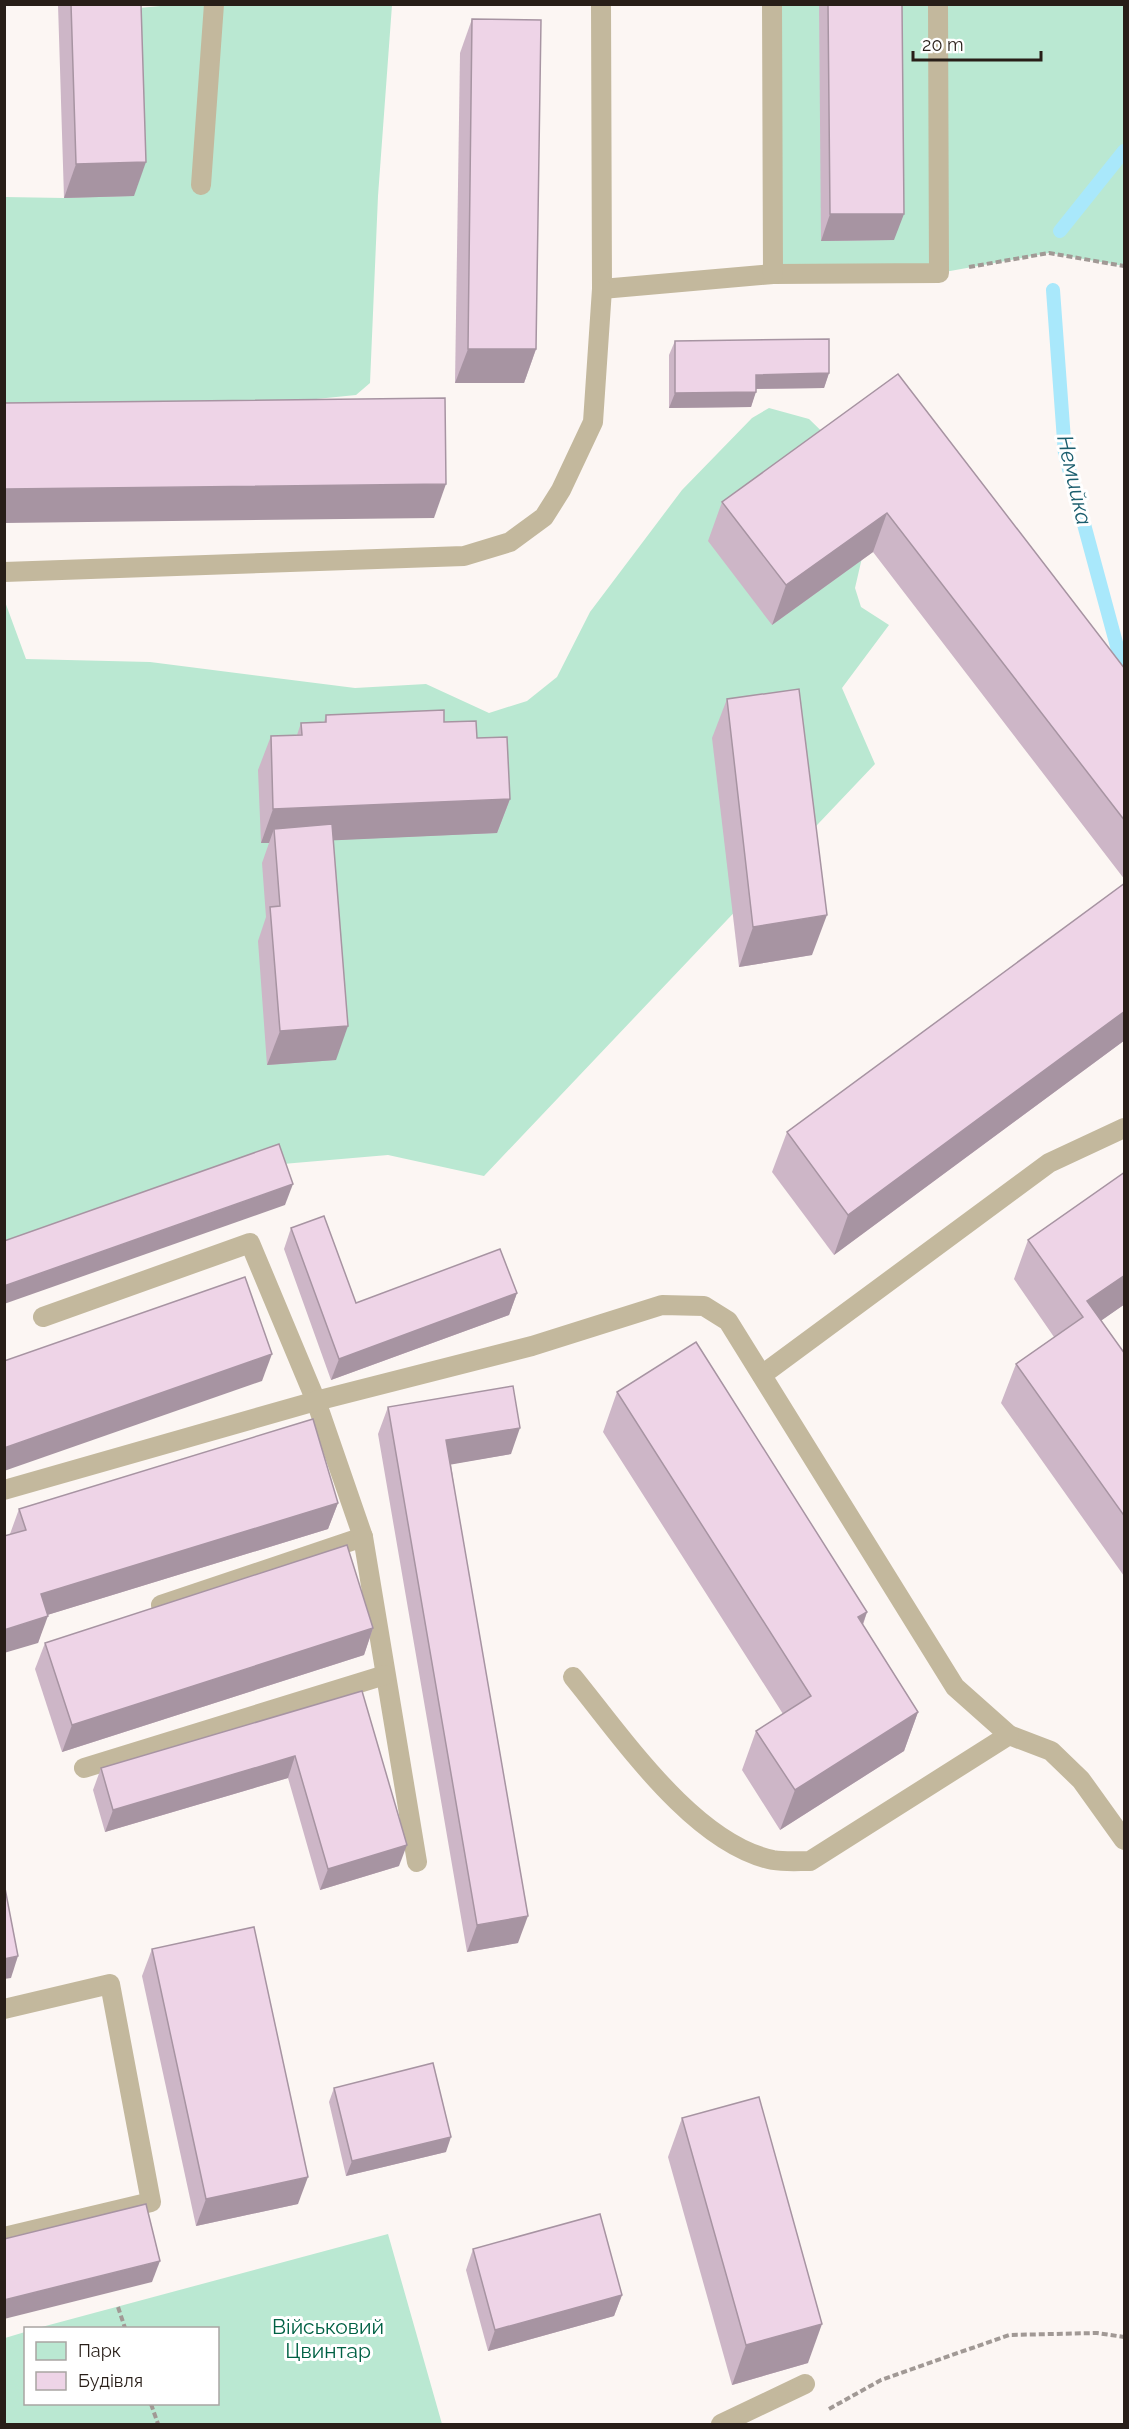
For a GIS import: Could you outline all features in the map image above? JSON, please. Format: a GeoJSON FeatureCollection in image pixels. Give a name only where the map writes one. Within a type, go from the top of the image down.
{"type":"FeatureCollection","features":[{"type":"Feature","properties":{"kind":"lane"},"geometry":{"type":"LineString","coordinates":[[201,186],[214,4]]}},
{"type":"Feature","properties":{"kind":"lane"},"geometry":{"type":"LineString","coordinates":[[4,572],[464,556],[510,542],[544,517],[561,490],[593,422],[602,289],[601,4]]}},
{"type":"Feature","properties":{"kind":"lane"},"geometry":{"type":"LineString","coordinates":[[772,4],[773,274]]}},
{"type":"Feature","properties":{"kind":"lane"},"geometry":{"type":"LineString","coordinates":[[602,289],[773,274],[939,273],[938,4]]}},
{"type":"Feature","properties":{"kind":"lane"},"geometry":{"type":"LineString","coordinates":[[762,1376],[1049,1162],[1125,1128]]}},
{"type":"Feature","properties":{"kind":"lane"},"geometry":{"type":"LineString","coordinates":[[43,1317],[250,1243],[316,1401],[363,1537],[417,1862]]}},
{"type":"Feature","properties":{"kind":"lane"},"geometry":{"type":"LineString","coordinates":[[4,1490],[316,1401],[532,1346],[662,1305],[704,1306],[728,1321],[955,1687],[1009,1735],[1051,1751],[1081,1780],[1125,1840]]}},
{"type":"Feature","properties":{"kind":"lane"},"geometry":{"type":"LineString","coordinates":[[149,1610],[363,1537]]}},
{"type":"Feature","properties":{"kind":"lane"},"geometry":{"type":"LineString","coordinates":[[84,1768],[386,1675]]}},
{"type":"Feature","properties":{"kind":"lane"},"geometry":{"type":"LineString","coordinates":[[573,1677],[643,1763],[701,1824],[742,1850],[774,1860],[810,1861],[1009,1735]]}},
{"type":"Feature","properties":{"kind":"lane"},"geometry":{"type":"LineString","coordinates":[[4,2009],[110,1984],[151,2202],[4,2237]]}},
{"type":"Feature","properties":{"kind":"lane"},"geometry":{"type":"LineString","coordinates":[[721,2424],[805,2384]]}},
{"type":"Feature","properties":{"kind":"path"},"geometry":{"type":"LineString","coordinates":[[939,273],[1049,253],[1125,266]]}},
{"type":"Feature","properties":{"kind":"path"},"geometry":{"type":"LineString","coordinates":[[118,2307],[125,2327]]}},
{"type":"Feature","properties":{"kind":"path"},"geometry":{"type":"LineString","coordinates":[[820,2414],[881,2380],[1009,2335],[1097,2332],[1125,2337]]}},
{"type":"Feature","properties":{"kind":"path"},"geometry":{"type":"LineString","coordinates":[[152,2405],[158,2424]]}},
{"type":"Feature","properties":{"kind":"green space"},"geometry":{"type":"Polygon","coordinates":[[[182,4],[392,5],[378,196],[370,383],[356,395],[5,430],[5,197],[64,198],[128,9],[182,4]]]}},
{"type":"Feature","properties":{"kind":"green space"},"geometry":{"type":"Polygon","coordinates":[[[772,5],[1124,5],[1124,266],[1049,253],[939,273],[773,274],[772,5]]]}},
{"type":"Feature","properties":{"kind":"green space"},"geometry":{"type":"Polygon","coordinates":[[[769,408],[809,419],[870,478],[867,536],[855,588],[861,607],[889,625],[842,688],[875,764],[484,1176],[388,1155],[271,1165],[5,1259],[4,599],[26,659],[150,662],[355,688],[426,684],[489,713],[527,701],[557,677],[590,612],[682,490],[752,418],[769,408]]]}},
{"type":"Feature","properties":{"kind":"green space","name":"Військовий Цвинтар"},"geometry":{"type":"Polygon","coordinates":[[[388,2234],[442,2424],[5,2424],[5,2338],[24,2332],[24,2405],[219,2405],[219,2327],[42,2327],[388,2234]]]}},
{"type":"Feature","properties":{"kind":"building"},"geometry":{"type":"Polygon","coordinates":[[[71,4],[141,4],[146,162],[76,164],[71,4]]]}},
{"type":"Feature","properties":{"kind":"building"},"geometry":{"type":"Polygon","coordinates":[[[828,4],[902,4],[904,214],[830,214],[828,4]]]}},
{"type":"Feature","properties":{"kind":"building"},"geometry":{"type":"Polygon","coordinates":[[[472,19],[541,20],[536,349],[468,349],[472,19]]]}},
{"type":"Feature","properties":{"kind":"building"},"geometry":{"type":"Polygon","coordinates":[[[829,339],[829,373],[756,375],[756,392],[675,393],[675,341],[829,339]]]}},
{"type":"Feature","properties":{"kind":"building"},"geometry":{"type":"Polygon","coordinates":[[[898,374],[1125,669],[1125,821],[887,513],[786,585],[722,502],[898,374]]]}},
{"type":"Feature","properties":{"kind":"building"},"geometry":{"type":"Polygon","coordinates":[[[445,398],[446,484],[4,489],[4,403],[445,398]]]}},
{"type":"Feature","properties":{"kind":"building"},"geometry":{"type":"Polygon","coordinates":[[[799,689],[827,915],[753,927],[727,699],[799,689]]]}},
{"type":"Feature","properties":{"kind":"building"},"geometry":{"type":"Polygon","coordinates":[[[444,710],[444,722],[476,721],[477,738],[507,737],[510,799],[273,809],[271,736],[302,735],[301,723],[326,722],[326,715],[444,710]]]}},
{"type":"Feature","properties":{"kind":"building"},"geometry":{"type":"Polygon","coordinates":[[[332,824],[348,1026],[280,1031],[270,907],[280,906],[274,829],[332,824]]]}},
{"type":"Feature","properties":{"kind":"building"},"geometry":{"type":"Polygon","coordinates":[[[1125,883],[1125,1011],[848,1215],[787,1132],[1125,883]]]}},
{"type":"Feature","properties":{"kind":"building"},"geometry":{"type":"Polygon","coordinates":[[[279,1144],[293,1184],[4,1286],[4,1241],[279,1144]]]}},
{"type":"Feature","properties":{"kind":"building"},"geometry":{"type":"Polygon","coordinates":[[[1125,1172],[1125,1275],[1087,1301],[1125,1354],[1125,1517],[1016,1364],[1083,1317],[1028,1240],[1125,1172]]]}},
{"type":"Feature","properties":{"kind":"building"},"geometry":{"type":"Polygon","coordinates":[[[324,1216],[356,1303],[500,1249],[517,1293],[339,1359],[291,1228],[324,1216]]]}},
{"type":"Feature","properties":{"kind":"building"},"geometry":{"type":"Polygon","coordinates":[[[245,1277],[272,1354],[4,1448],[4,1361],[245,1277]]]}},
{"type":"Feature","properties":{"kind":"building"},"geometry":{"type":"Polygon","coordinates":[[[696,1342],[867,1612],[858,1617],[918,1712],[795,1790],[756,1731],[811,1696],[617,1392],[696,1342]]]}},
{"type":"Feature","properties":{"kind":"building"},"geometry":{"type":"Polygon","coordinates":[[[513,1386],[520,1428],[446,1440],[528,1916],[477,1925],[388,1407],[513,1386]]]}},
{"type":"Feature","properties":{"kind":"building"},"geometry":{"type":"Polygon","coordinates":[[[313,1419],[338,1503],[41,1594],[48,1616],[4,1630],[4,1536],[26,1530],[19,1509],[313,1419]]]}},
{"type":"Feature","properties":{"kind":"building"},"geometry":{"type":"Polygon","coordinates":[[[347,1545],[373,1628],[72,1725],[45,1643],[347,1545]]]}},
{"type":"Feature","properties":{"kind":"building"},"geometry":{"type":"Polygon","coordinates":[[[362,1691],[407,1845],[328,1869],[295,1756],[113,1810],[101,1768],[362,1691]]]}},
{"type":"Feature","properties":{"kind":"building"},"geometry":{"type":"Polygon","coordinates":[[[4,1883],[18,1956],[4,1959],[4,1883]]]}},
{"type":"Feature","properties":{"kind":"building"},"geometry":{"type":"Polygon","coordinates":[[[254,1927],[308,2177],[206,2199],[152,1949],[254,1927]]]}},
{"type":"Feature","properties":{"kind":"building"},"geometry":{"type":"Polygon","coordinates":[[[433,2063],[451,2137],[352,2161],[334,2088],[433,2063]]]}},
{"type":"Feature","properties":{"kind":"building"},"geometry":{"type":"Polygon","coordinates":[[[759,2097],[822,2324],[746,2345],[682,2118],[759,2097]]]}},
{"type":"Feature","properties":{"kind":"building"},"geometry":{"type":"Polygon","coordinates":[[[146,2204],[160,2261],[4,2300],[4,2239],[146,2204]]]}},
{"type":"Feature","properties":{"kind":"building"},"geometry":{"type":"Polygon","coordinates":[[[600,2214],[622,2295],[495,2330],[473,2249],[600,2214]]]}},
{"type":"Feature","properties":{"kind":"waterway","name":"Немийка"},"geometry":{"type":"LineString","coordinates":[[1060,231],[1124,151]]}},
{"type":"Feature","properties":{"kind":"waterway","name":"Немийка"},"geometry":{"type":"LineString","coordinates":[[1053,290],[1065,454],[1118,650],[1124,664]]}}]}
